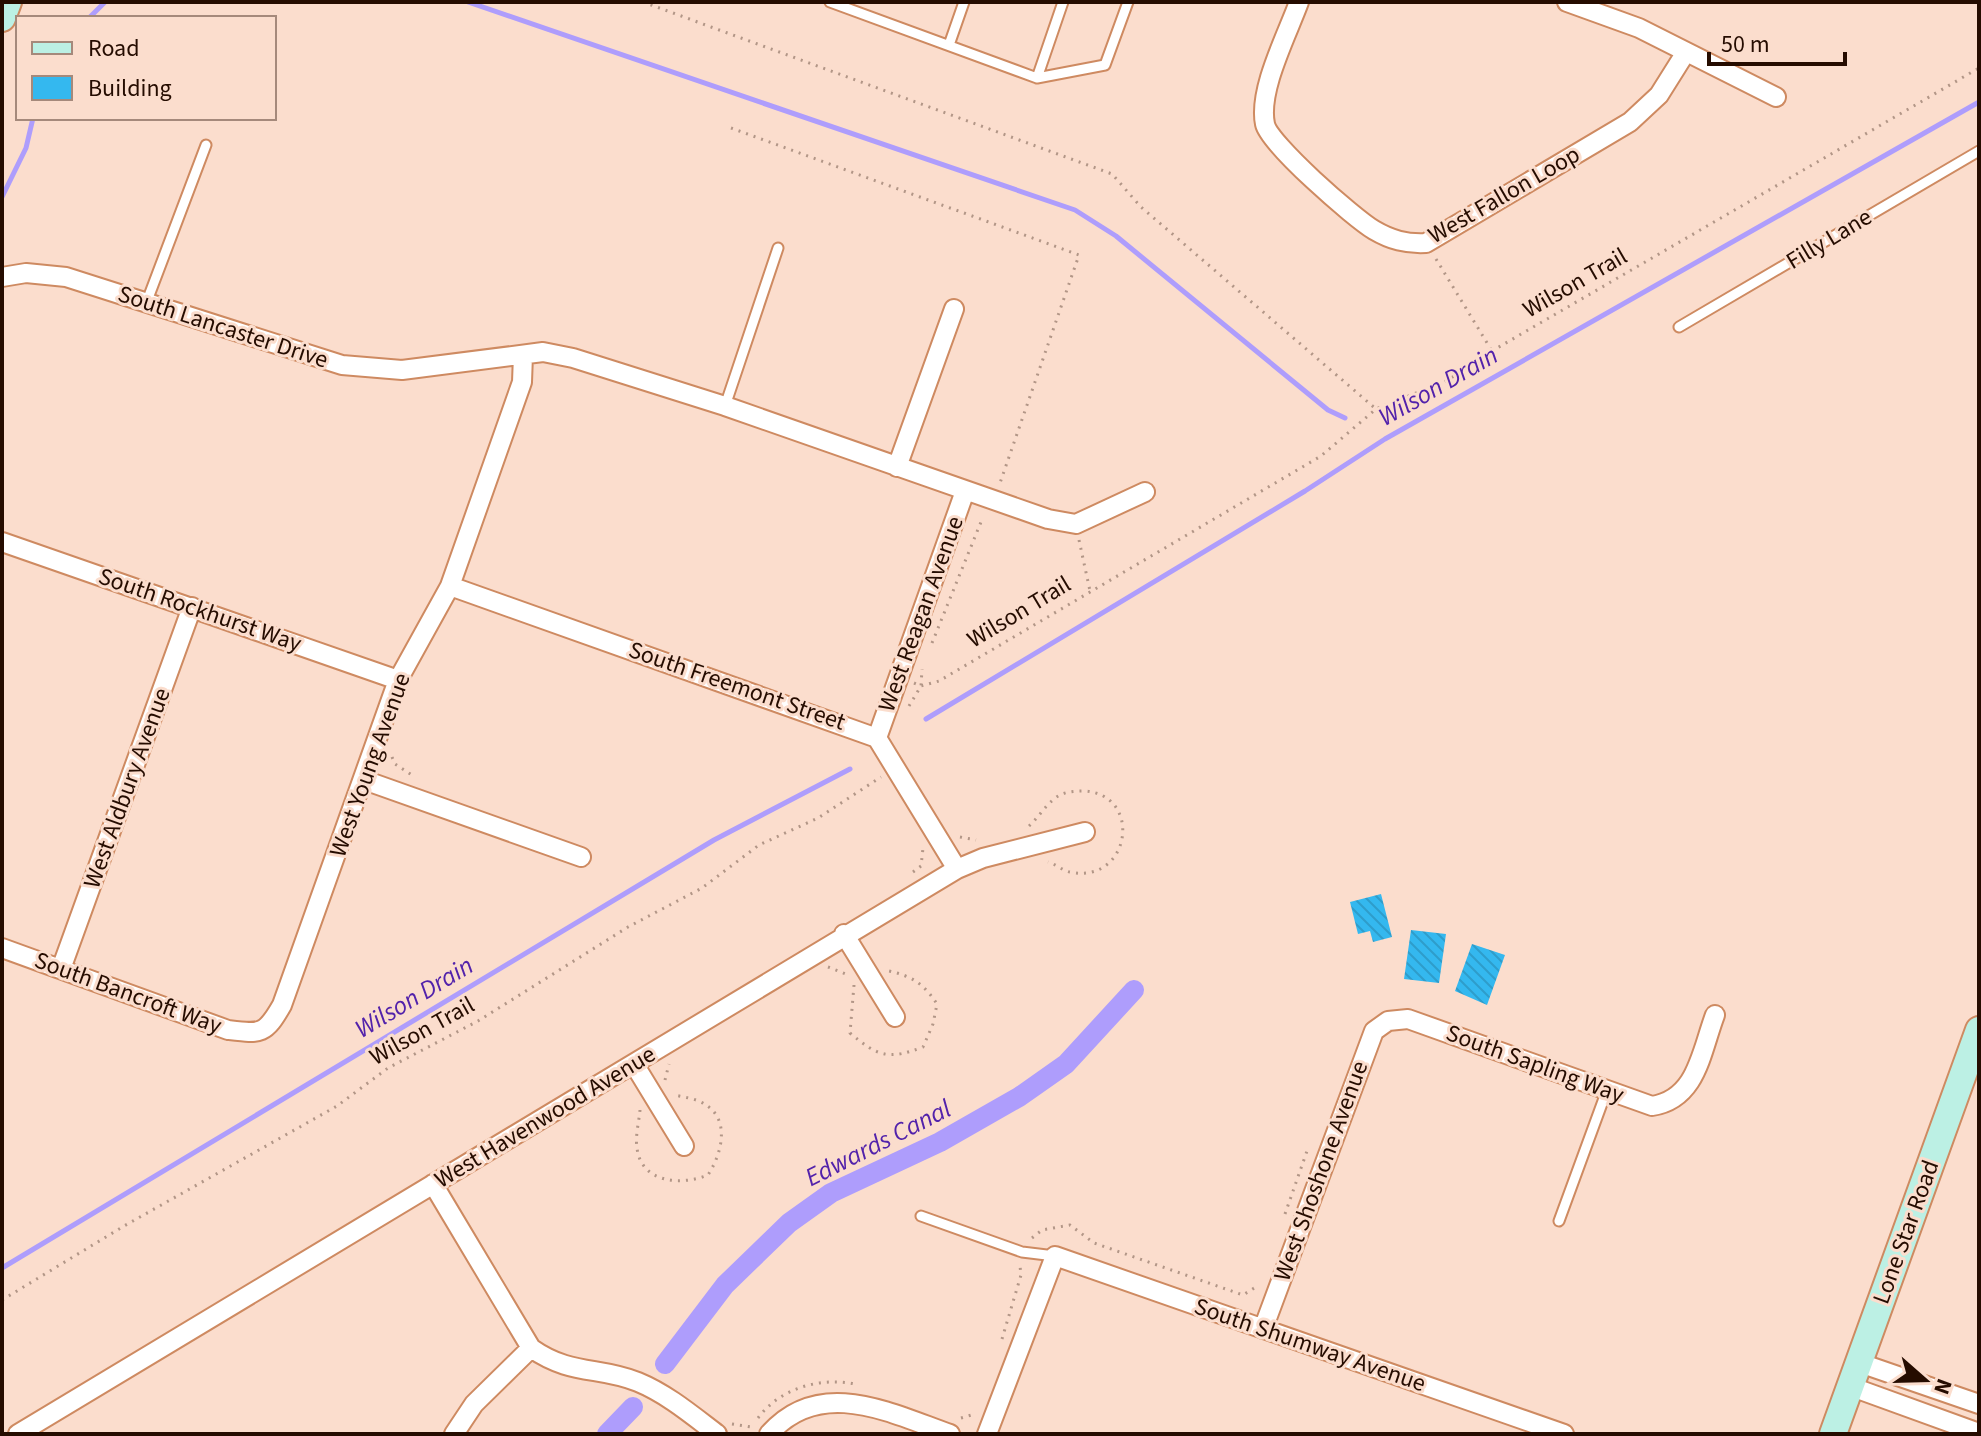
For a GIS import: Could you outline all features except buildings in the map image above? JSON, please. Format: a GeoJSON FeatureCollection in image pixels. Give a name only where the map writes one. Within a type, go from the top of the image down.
{"type":"FeatureCollection","features":[{"type":"Feature","properties":{"kind":"main road"},"geometry":{"type":"LineString","coordinates":[[2,18],[8,2]]}},
{"type":"Feature","properties":{"kind":"main road","name":"Lone Star Road"},"geometry":{"type":"LineString","coordinates":[[1833,1434],[1979,1030]]}},
{"type":"Feature","properties":{"kind":"street","name":"West Fallon Loop"},"geometry":{"type":"LineString","coordinates":[[1299,2],[1266,94],[1265,126],[1286,155],[1373,229],[1404,244],[1426,243],[1630,122],[1659,95],[1686,52]]}},
{"type":"Feature","properties":{"kind":"street"},"geometry":{"type":"LineString","coordinates":[[1567,2],[1639,28],[1776,97]]}},
{"type":"Feature","properties":{"kind":"street","name":"South Lancaster Drive"},"geometry":{"type":"LineString","coordinates":[[2,277],[26,273],[66,277],[147,301],[298,354],[342,365],[402,370],[543,352],[573,358],[725,406],[1048,519],[1076,524]]}},
{"type":"Feature","properties":{"kind":"street"},"geometry":{"type":"LineString","coordinates":[[897,467],[954,309]]}},
{"type":"Feature","properties":{"kind":"street","name":"West Young Avenue"},"geometry":{"type":"LineString","coordinates":[[256,1033],[270,1027],[282,1005],[398,680],[450,586],[522,382],[523,355]]}},
{"type":"Feature","properties":{"kind":"street","name":"West Reagan Avenue"},"geometry":{"type":"LineString","coordinates":[[877,738],[965,491]]}},
{"type":"Feature","properties":{"kind":"street"},"geometry":{"type":"LineString","coordinates":[[1076,524],[1145,492]]}},
{"type":"Feature","properties":{"kind":"street","name":"South Rockhurst Way"},"geometry":{"type":"LineString","coordinates":[[2,542],[398,680]]}},
{"type":"Feature","properties":{"kind":"street","name":"South Freemont Street"},"geometry":{"type":"LineString","coordinates":[[450,586],[877,738],[897,765],[957,869]]}},
{"type":"Feature","properties":{"kind":"street","name":"West Aldbury Avenue"},"geometry":{"type":"LineString","coordinates":[[61,969],[192,607]]}},
{"type":"Feature","properties":{"kind":"street"},"geometry":{"type":"LineString","coordinates":[[364,780],[581,857]]}},
{"type":"Feature","properties":{"kind":"street","name":"West Havenwood Avenue"},"geometry":{"type":"LineString","coordinates":[[18,1434],[634,1064],[844,934],[957,869],[983,858],[1085,832]]}},
{"type":"Feature","properties":{"kind":"street"},"geometry":{"type":"LineString","coordinates":[[844,934],[895,1017]]}},
{"type":"Feature","properties":{"kind":"street","name":"South Bancroft Way"},"geometry":{"type":"LineString","coordinates":[[2,948],[228,1030],[256,1033]]}},
{"type":"Feature","properties":{"kind":"street","name":"South Sapling Way"},"geometry":{"type":"LineString","coordinates":[[1388,1021],[1408,1019],[1652,1106],[1681,1097],[1689,1084],[1715,1015]]}},
{"type":"Feature","properties":{"kind":"street","name":"West Shoshone Avenue"},"geometry":{"type":"LineString","coordinates":[[1263,1329],[1367,1046],[1374,1031],[1388,1021]]}},
{"type":"Feature","properties":{"kind":"street"},"geometry":{"type":"LineString","coordinates":[[634,1064],[684,1146]]}},
{"type":"Feature","properties":{"kind":"street"},"geometry":{"type":"LineString","coordinates":[[433,1184],[531,1348],[553,1363],[634,1381],[721,1426]]}},
{"type":"Feature","properties":{"kind":"street"},"geometry":{"type":"LineString","coordinates":[[987,1434],[1055,1256]]}},
{"type":"Feature","properties":{"kind":"street","name":"South Shumway Avenue"},"geometry":{"type":"LineString","coordinates":[[1055,1256],[1564,1434]]}},
{"type":"Feature","properties":{"kind":"street"},"geometry":{"type":"LineString","coordinates":[[454,1434],[474,1404],[531,1348]]}},
{"type":"Feature","properties":{"kind":"street"},"geometry":{"type":"LineString","coordinates":[[1856,1375],[1979,1404]]}},
{"type":"Feature","properties":{"kind":"street"},"geometry":{"type":"LineString","coordinates":[[1856,1375],[1979,1433]]}},
{"type":"Feature","properties":{"kind":"street"},"geometry":{"type":"LineString","coordinates":[[769,1434],[801,1408],[818,1402],[859,1402],[950,1424]]}},
{"type":"Feature","properties":{"kind":"lane"},"geometry":{"type":"LineString","coordinates":[[830,2],[1037,78],[1105,65],[1128,2]]}},
{"type":"Feature","properties":{"kind":"lane"},"geometry":{"type":"LineString","coordinates":[[861,13],[865,2]]}},
{"type":"Feature","properties":{"kind":"lane"},"geometry":{"type":"LineString","coordinates":[[949,45],[964,2]]}},
{"type":"Feature","properties":{"kind":"lane"},"geometry":{"type":"LineString","coordinates":[[1037,78],[1063,2]]}},
{"type":"Feature","properties":{"kind":"lane"},"geometry":{"type":"LineString","coordinates":[[147,301],[206,145]]}},
{"type":"Feature","properties":{"kind":"lane","name":"Filly Lane"},"geometry":{"type":"LineString","coordinates":[[1679,327],[1979,151]]}},
{"type":"Feature","properties":{"kind":"lane"},"geometry":{"type":"LineString","coordinates":[[725,406],[778,248]]}},
{"type":"Feature","properties":{"kind":"lane"},"geometry":{"type":"LineString","coordinates":[[1559,1221],[1607,1090]]}},
{"type":"Feature","properties":{"kind":"lane"},"geometry":{"type":"LineString","coordinates":[[921,1216],[1022,1252],[1055,1256]]}},
{"type":"Feature","properties":{"kind":"path"},"geometry":{"type":"LineString","coordinates":[[643,2],[1112,174],[1141,207],[1376,409]]}},
{"type":"Feature","properties":{"kind":"path","name":"Wilson Trail"},"geometry":{"type":"LineString","coordinates":[[921,686],[939,681],[1321,456],[1376,409],[1448,380],[1492,351],[1979,68]]}},
{"type":"Feature","properties":{"kind":"path"},"geometry":{"type":"LineString","coordinates":[[731,128],[1079,255],[999,484]]}},
{"type":"Feature","properties":{"kind":"path"},"geometry":{"type":"LineString","coordinates":[[1426,243],[1492,351]]}},
{"type":"Feature","properties":{"kind":"path"},"geometry":{"type":"LineString","coordinates":[[931,646],[983,517]]}},
{"type":"Feature","properties":{"kind":"path"},"geometry":{"type":"LineString","coordinates":[[1076,524],[1090,591]]}},
{"type":"Feature","properties":{"kind":"path"},"geometry":{"type":"LineString","coordinates":[[904,714],[921,686],[922,667]]}},
{"type":"Feature","properties":{"kind":"path"},"geometry":{"type":"LineString","coordinates":[[899,678],[921,686]]}},
{"type":"Feature","properties":{"kind":"path"},"geometry":{"type":"LineString","coordinates":[[389,751],[395,764],[424,781]]}},
{"type":"Feature","properties":{"kind":"path"},"geometry":{"type":"LineString","coordinates":[[877,764],[882,776]]}},
{"type":"Feature","properties":{"kind":"path","name":"Wilson Trail"},"geometry":{"type":"LineString","coordinates":[[2,1300],[124,1226],[337,1106],[388,1068],[478,1021],[628,927],[702,888],[759,845],[818,818],[897,765]]}},
{"type":"Feature","properties":{"kind":"path"},"geometry":{"type":"LineString","coordinates":[[1027,828],[1054,799],[1070,791],[1104,793],[1121,815],[1118,856],[1108,866],[1090,872],[1069,872],[1040,860]]}},
{"type":"Feature","properties":{"kind":"path"},"geometry":{"type":"LineString","coordinates":[[957,836],[971,841],[984,839]]}},
{"type":"Feature","properties":{"kind":"path"},"geometry":{"type":"LineString","coordinates":[[906,879],[921,866],[923,843]]}},
{"type":"Feature","properties":{"kind":"path"},"geometry":{"type":"LineString","coordinates":[[826,967],[840,970],[855,980],[850,1033],[867,1048],[892,1058],[923,1047],[937,1004],[926,988],[910,976],[883,969]]}},
{"type":"Feature","properties":{"kind":"path"},"geometry":{"type":"LineString","coordinates":[[665,1083],[671,1059]]}},
{"type":"Feature","properties":{"kind":"path"},"geometry":{"type":"LineString","coordinates":[[634,1098],[641,1111],[636,1146],[641,1163],[659,1177],[678,1183],[708,1175],[718,1160],[720,1125],[707,1105],[668,1093]]}},
{"type":"Feature","properties":{"kind":"path"},"geometry":{"type":"LineString","coordinates":[[1283,1218],[1307,1151]]}},
{"type":"Feature","properties":{"kind":"path"},"geometry":{"type":"LineString","coordinates":[[998,1352],[1021,1275],[1022,1252],[1042,1230],[1070,1225],[1094,1243],[1243,1295],[1256,1289],[1264,1275]]}},
{"type":"Feature","properties":{"kind":"path"},"geometry":{"type":"LineString","coordinates":[[721,1426],[751,1427],[762,1412],[786,1393],[812,1383],[834,1380],[860,1386]]}},
{"type":"Feature","properties":{"kind":"path"},"geometry":{"type":"LineString","coordinates":[[950,1424],[975,1415],[980,1404]]}},
{"type":"Feature","properties":{"kind":"waterway"},"geometry":{"type":"LineString","coordinates":[[91,16],[105,2]]}},
{"type":"Feature","properties":{"kind":"waterway"},"geometry":{"type":"LineString","coordinates":[[468,2],[1075,210],[1116,236],[1328,410],[1345,418]]}},
{"type":"Feature","properties":{"kind":"waterway","name":"Wilson Drain"},"geometry":{"type":"LineString","coordinates":[[926,719],[1305,491],[1385,439],[1979,102]]}},
{"type":"Feature","properties":{"kind":"waterway"},"geometry":{"type":"LineString","coordinates":[[2,197],[26,148],[33,120]]}},
{"type":"Feature","properties":{"kind":"waterway","name":"Wilson Drain"},"geometry":{"type":"LineString","coordinates":[[2,1268],[714,840],[850,769]]}},
{"type":"Feature","properties":{"kind":"waterway","name":"Edwards Canal"},"geometry":{"type":"LineString","coordinates":[[665,1364],[725,1285],[789,1223],[831,1193],[940,1142],[1019,1097],[1066,1064],[1134,990]]}},
{"type":"Feature","properties":{"kind":"waterway","name":"Edwards Canal"},"geometry":{"type":"LineString","coordinates":[[607,1434],[633,1407]]}}]}
